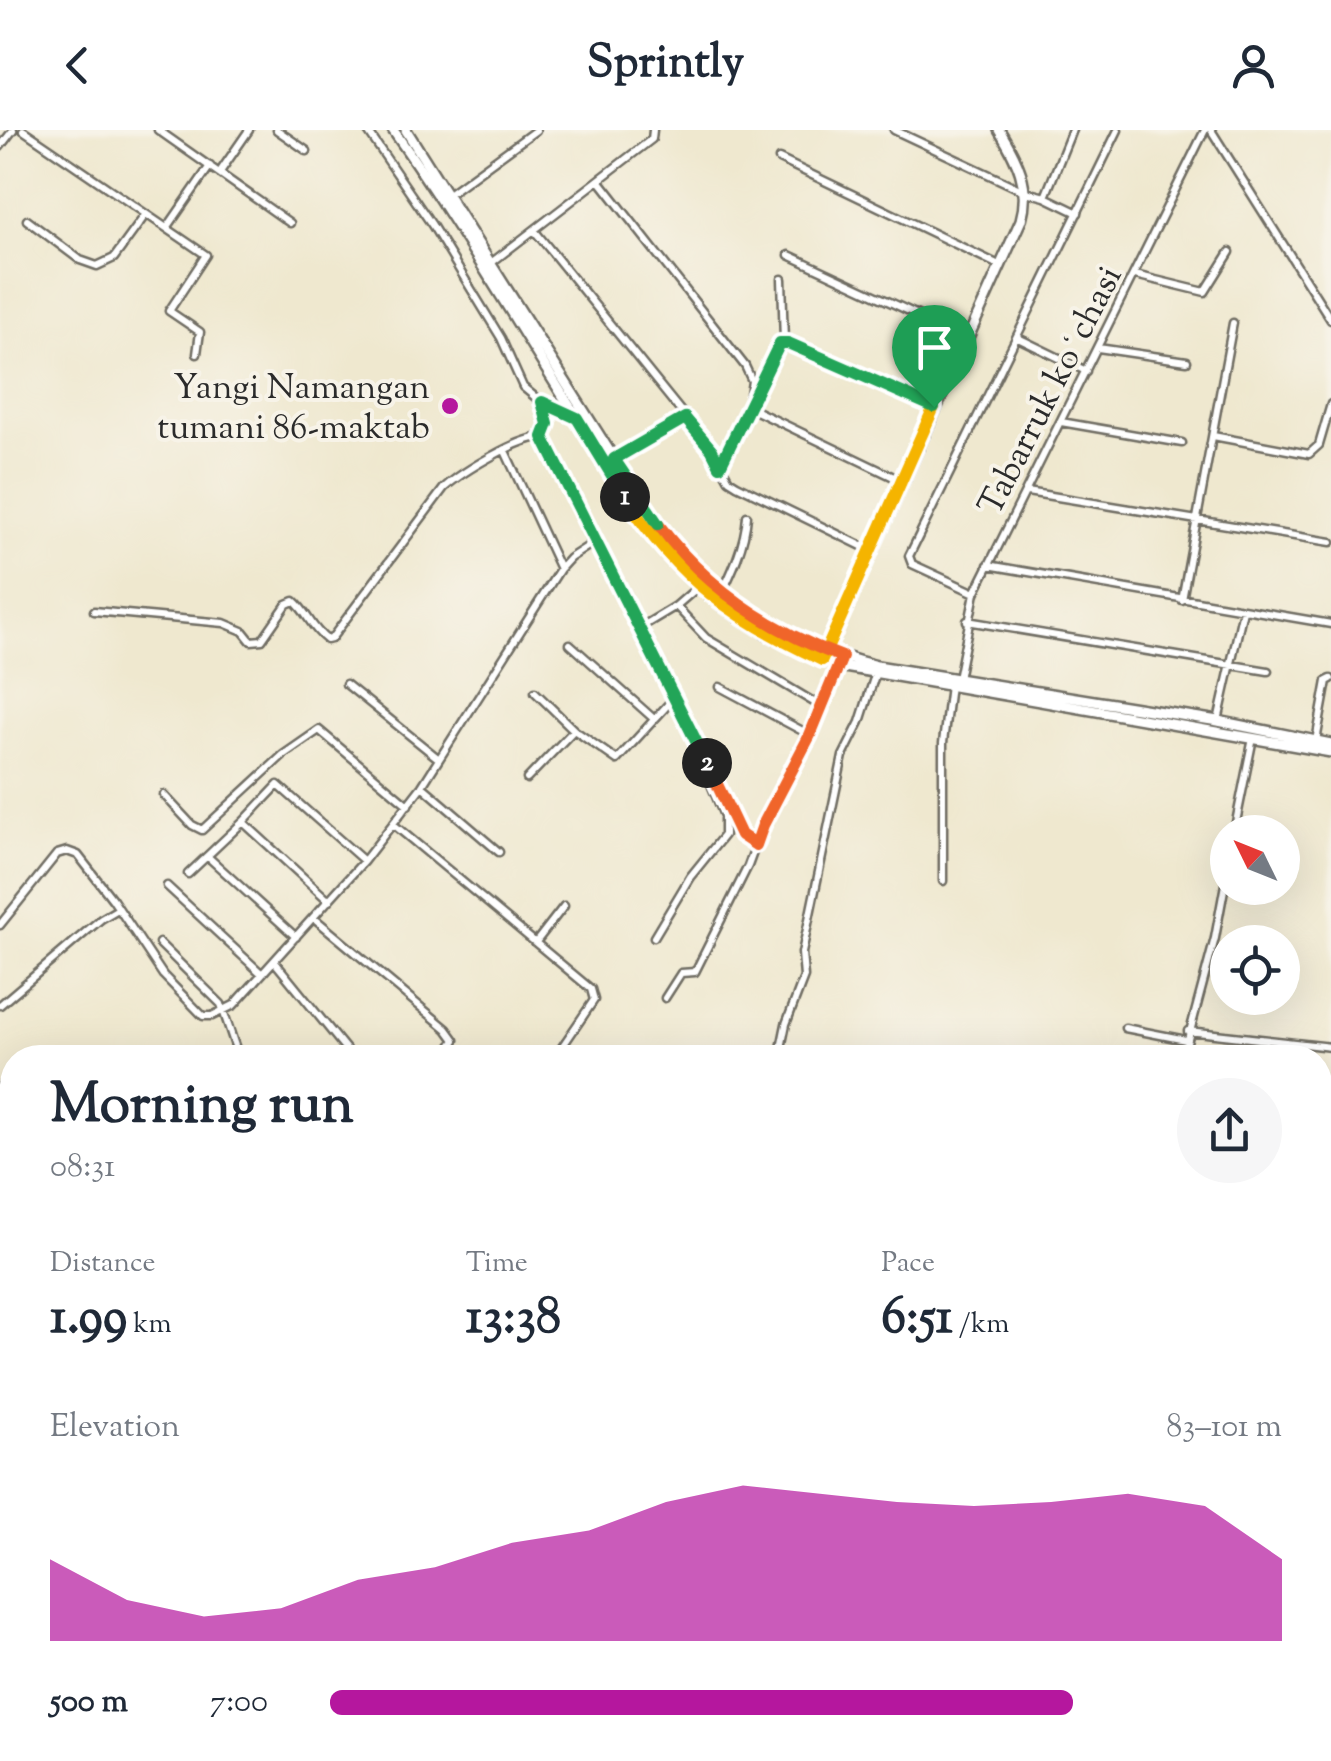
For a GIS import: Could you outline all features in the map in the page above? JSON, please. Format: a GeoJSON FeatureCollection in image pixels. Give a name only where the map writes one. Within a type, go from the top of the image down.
{"type":"FeatureCollection","features":[{"type":"Feature","properties":{"kind":"main road"},"geometry":{"type":"LineString","coordinates":[[393,130],[655,539],[699,586],[720,596]]}},
{"type":"Feature","properties":{"kind":"main road"},"geometry":{"type":"LineString","coordinates":[[406,130],[668,538],[720,596],[764,633],[876,672],[1218,721],[1331,744]]}},
{"type":"Feature","properties":{"kind":"main road"},"geometry":{"type":"LineString","coordinates":[[824,656],[1021,220],[1026,192],[1016,160],[999,130]]}},
{"type":"Feature","properties":{"kind":"main road"},"geometry":{"type":"LineString","coordinates":[[841,661],[1331,752]]}},
{"type":"Feature","properties":{"kind":"street"},"geometry":{"type":"LineString","coordinates":[[0,147],[13,130]]}},
{"type":"Feature","properties":{"kind":"street"},"geometry":{"type":"LineString","coordinates":[[23,130],[206,255],[169,311],[200,332],[197,354]]}},
{"type":"Feature","properties":{"kind":"street"},"geometry":{"type":"LineString","coordinates":[[158,130],[290,222]]}},
{"type":"Feature","properties":{"kind":"street"},"geometry":{"type":"LineString","coordinates":[[220,172],[249,130]]}},
{"type":"Feature","properties":{"kind":"street"},"geometry":{"type":"LineString","coordinates":[[277,130],[307,151]]}},
{"type":"Feature","properties":{"kind":"street"},"geometry":{"type":"LineString","coordinates":[[367,130],[432,225],[500,338],[523,386],[542,402],[577,418]]}},
{"type":"Feature","properties":{"kind":"street"},"geometry":{"type":"LineString","coordinates":[[447,194],[536,130]]}},
{"type":"Feature","properties":{"kind":"street"},"geometry":{"type":"LineString","coordinates":[[491,263],[652,139],[653,130]]}},
{"type":"Feature","properties":{"kind":"street"},"geometry":{"type":"LineString","coordinates":[[894,130],[1078,214]]}},
{"type":"Feature","properties":{"kind":"street"},"geometry":{"type":"LineString","coordinates":[[1045,197],[1072,130]]}},
{"type":"Feature","properties":{"kind":"street"},"geometry":{"type":"LineString","coordinates":[[975,593],[912,564],[909,556],[1118,130]]}},
{"type":"Feature","properties":{"kind":"street"},"geometry":{"type":"LineString","coordinates":[[1208,130],[1331,320]]}},
{"type":"Feature","properties":{"kind":"street","name":"Tabarruk koʻchasi"},"geometry":{"type":"LineString","coordinates":[[944,881],[944,743],[975,593],[1208,130]]}},
{"type":"Feature","properties":{"kind":"street"},"geometry":{"type":"LineString","coordinates":[[780,159],[1001,266]]}},
{"type":"Feature","properties":{"kind":"street"},"geometry":{"type":"LineString","coordinates":[[167,228],[210,166]]}},
{"type":"Feature","properties":{"kind":"street"},"geometry":{"type":"LineString","coordinates":[[599,180],[744,366],[752,381],[748,407]]}},
{"type":"Feature","properties":{"kind":"street"},"geometry":{"type":"LineString","coordinates":[[26,220],[80,260],[97,266],[114,258],[146,214]]}},
{"type":"Feature","properties":{"kind":"street"},"geometry":{"type":"LineString","coordinates":[[534,230],[737,485],[872,551]]}},
{"type":"Feature","properties":{"kind":"street"},"geometry":{"type":"LineString","coordinates":[[1134,275],[1205,292],[1230,252]]}},
{"type":"Feature","properties":{"kind":"street"},"geometry":{"type":"LineString","coordinates":[[789,255],[965,337]]}},
{"type":"Feature","properties":{"kind":"street"},"geometry":{"type":"LineString","coordinates":[[782,280],[784,342]]}},
{"type":"Feature","properties":{"kind":"street"},"geometry":{"type":"LineString","coordinates":[[1182,600],[1233,323]]}},
{"type":"Feature","properties":{"kind":"street"},"geometry":{"type":"LineString","coordinates":[[1018,338],[1086,371]]}},
{"type":"Feature","properties":{"kind":"street"},"geometry":{"type":"LineString","coordinates":[[720,466],[777,346],[784,342]]}},
{"type":"Feature","properties":{"kind":"street"},"geometry":{"type":"LineString","coordinates":[[784,342],[934,407]]}},
{"type":"Feature","properties":{"kind":"street"},"geometry":{"type":"LineString","coordinates":[[1098,348],[1187,361]]}},
{"type":"Feature","properties":{"kind":"street"},"geometry":{"type":"LineString","coordinates":[[542,402],[548,424],[543,437],[675,697],[720,804],[726,831],[690,877],[654,937]]}},
{"type":"Feature","properties":{"kind":"street"},"geometry":{"type":"LineString","coordinates":[[1213,436],[1309,454],[1318,446],[1331,404]]}},
{"type":"Feature","properties":{"kind":"street"},"geometry":{"type":"LineString","coordinates":[[748,407],[902,481]]}},
{"type":"Feature","properties":{"kind":"street"},"geometry":{"type":"LineString","coordinates":[[614,459],[685,418]]}},
{"type":"Feature","properties":{"kind":"street"},"geometry":{"type":"LineString","coordinates":[[1061,422],[1182,443]]}},
{"type":"Feature","properties":{"kind":"street"},"geometry":{"type":"LineString","coordinates":[[94,611],[224,624],[243,631],[251,641],[262,640],[287,604],[294,601],[302,607],[313,630],[326,640],[331,639],[444,488],[505,451],[543,437]]}},
{"type":"Feature","properties":{"kind":"street"},"geometry":{"type":"LineString","coordinates":[[505,451],[560,569]]}},
{"type":"Feature","properties":{"kind":"street"},"geometry":{"type":"LineString","coordinates":[[1027,492],[1331,542]]}},
{"type":"Feature","properties":{"kind":"street"},"geometry":{"type":"LineString","coordinates":[[720,596],[735,564],[747,516]]}},
{"type":"Feature","properties":{"kind":"street"},"geometry":{"type":"LineString","coordinates":[[0,925],[57,854],[67,851],[78,856],[164,975],[203,1016],[225,1011],[364,861],[422,786],[560,569],[596,541]]}},
{"type":"Feature","properties":{"kind":"street"},"geometry":{"type":"LineString","coordinates":[[988,564],[1331,624]]}},
{"type":"Feature","properties":{"kind":"street"},"geometry":{"type":"LineString","coordinates":[[641,627],[676,606],[699,586]]}},
{"type":"Feature","properties":{"kind":"street"},"geometry":{"type":"LineString","coordinates":[[676,606],[706,638],[822,706]]}},
{"type":"Feature","properties":{"kind":"street"},"geometry":{"type":"LineString","coordinates":[[1218,721],[1243,610]]}},
{"type":"Feature","properties":{"kind":"street"},"geometry":{"type":"LineString","coordinates":[[968,621],[1268,671]]}},
{"type":"Feature","properties":{"kind":"street"},"geometry":{"type":"LineString","coordinates":[[570,644],[654,719]]}},
{"type":"Feature","properties":{"kind":"street"},"geometry":{"type":"LineString","coordinates":[[664,998],[680,974],[695,972],[810,735],[841,661]]}},
{"type":"Feature","properties":{"kind":"street"},"geometry":{"type":"LineString","coordinates":[[782,1045],[804,977],[802,953],[844,756],[876,672]]}},
{"type":"Feature","properties":{"kind":"street"},"geometry":{"type":"LineString","coordinates":[[1316,742],[1327,682],[1331,680]]}},
{"type":"Feature","properties":{"kind":"street"},"geometry":{"type":"LineString","coordinates":[[346,684],[439,760]]}},
{"type":"Feature","properties":{"kind":"street"},"geometry":{"type":"LineString","coordinates":[[720,687],[810,735]]}},
{"type":"Feature","properties":{"kind":"street"},"geometry":{"type":"LineString","coordinates":[[534,692],[574,730],[617,760],[675,697]]}},
{"type":"Feature","properties":{"kind":"street"},"geometry":{"type":"LineString","coordinates":[[680,714],[741,835],[756,845]]}},
{"type":"Feature","properties":{"kind":"street"},"geometry":{"type":"LineString","coordinates":[[164,795],[192,825],[202,830],[282,754],[319,730],[408,805]]}},
{"type":"Feature","properties":{"kind":"street"},"geometry":{"type":"LineString","coordinates":[[527,779],[574,730]]}},
{"type":"Feature","properties":{"kind":"street"},"geometry":{"type":"LineString","coordinates":[[1237,815],[1253,738]]}},
{"type":"Feature","properties":{"kind":"street"},"geometry":{"type":"LineString","coordinates":[[188,874],[278,785],[364,861]]}},
{"type":"Feature","properties":{"kind":"street"},"geometry":{"type":"LineString","coordinates":[[422,786],[499,852]]}},
{"type":"Feature","properties":{"kind":"street"},"geometry":{"type":"LineString","coordinates":[[243,822],[329,901]]}},
{"type":"Feature","properties":{"kind":"street"},"geometry":{"type":"LineString","coordinates":[[393,824],[594,994],[594,1000],[563,1045]]}},
{"type":"Feature","properties":{"kind":"street"},"geometry":{"type":"LineString","coordinates":[[207,856],[296,937]]}},
{"type":"Feature","properties":{"kind":"street"},"geometry":{"type":"LineString","coordinates":[[167,886],[262,974]]}},
{"type":"Feature","properties":{"kind":"street"},"geometry":{"type":"LineString","coordinates":[[1185,1045],[1221,905]]}},
{"type":"Feature","properties":{"kind":"street"},"geometry":{"type":"LineString","coordinates":[[536,942],[564,906]]}},
{"type":"Feature","properties":{"kind":"street"},"geometry":{"type":"LineString","coordinates":[[0,1005],[118,908]]}},
{"type":"Feature","properties":{"kind":"street"},"geometry":{"type":"LineString","coordinates":[[314,918],[447,1029],[454,1040],[451,1045]]}},
{"type":"Feature","properties":{"kind":"street"},"geometry":{"type":"LineString","coordinates":[[159,943],[225,1011],[234,1045]]}},
{"type":"Feature","properties":{"kind":"street"},"geometry":{"type":"LineString","coordinates":[[274,961],[343,1045]]}},
{"type":"Feature","properties":{"kind":"street"},"geometry":{"type":"LineString","coordinates":[[1125,1028],[1316,1045]]}},
{"type":"Feature","properties":{"kind":"place","name":"Yangi Namangan tumani 86-maktab"},"geometry":{"type":"Point","coordinates":[450,406]}},
{"type":"Feature","properties":{"kind":"route"},"geometry":{"type":"LineString","coordinates":[[934,407],[784,342],[777,346],[720,466],[685,418],[614,459],[668,538],[734,602],[792,638],[826,651],[842,657],[810,735],[756,845],[741,835],[641,627],[543,437],[548,424],[542,402],[577,418],[628,502],[676,564],[699,586],[764,633],[822,660],[826,651],[872,551],[934,407]]}}]}
